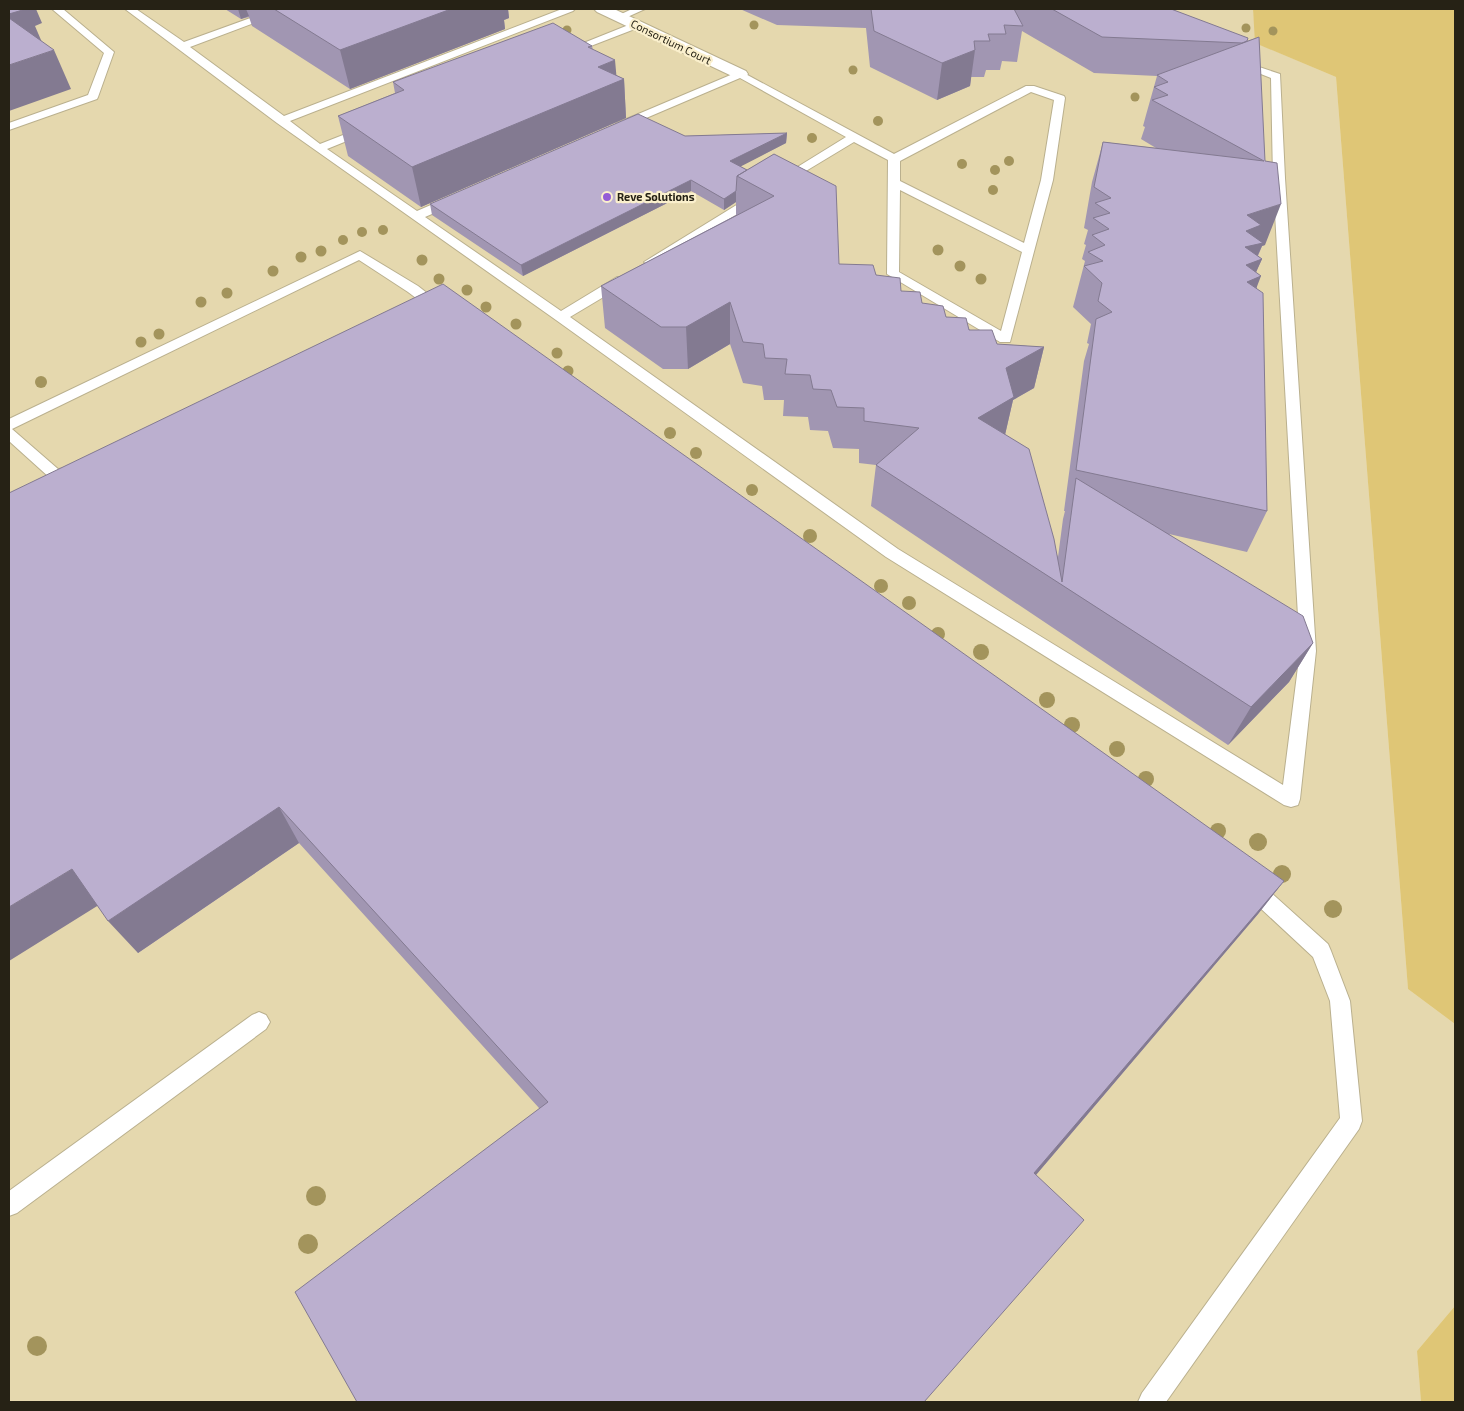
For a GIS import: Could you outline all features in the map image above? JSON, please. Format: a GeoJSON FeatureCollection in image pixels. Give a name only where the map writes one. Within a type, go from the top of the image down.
{"type":"FeatureCollection","features":[{"type":"Feature","properties":{"kind":"street","name":"Consortium Court"},"geometry":{"type":"LineString","coordinates":[[602,9],[740,74]]}},
{"type":"Feature","properties":{"kind":"lane"},"geometry":{"type":"LineString","coordinates":[[9,128],[93,97],[109,52],[58,9]]}},
{"type":"Feature","properties":{"kind":"lane"},"geometry":{"type":"LineString","coordinates":[[130,9],[183,46],[281,121],[892,553],[1291,799],[1308,650],[1279,178],[1276,76],[1221,56]]}},
{"type":"Feature","properties":{"kind":"lane"},"geometry":{"type":"LineString","coordinates":[[183,46],[283,9]]}},
{"type":"Feature","properties":{"kind":"lane"},"geometry":{"type":"LineString","coordinates":[[281,121],[570,9]]}},
{"type":"Feature","properties":{"kind":"lane"},"geometry":{"type":"LineString","coordinates":[[620,17],[640,9]]}},
{"type":"Feature","properties":{"kind":"lane"},"geometry":{"type":"LineString","coordinates":[[554,56],[636,25]]}},
{"type":"Feature","properties":{"kind":"lane"},"geometry":{"type":"LineString","coordinates":[[606,132],[740,74],[894,159]]}},
{"type":"Feature","properties":{"kind":"lane"},"geometry":{"type":"LineString","coordinates":[[1030,88],[1060,98],[1047,180],[1005,339],[893,274],[894,159],[1030,88]]}},
{"type":"Feature","properties":{"kind":"lane"},"geometry":{"type":"LineString","coordinates":[[319,148],[373,127]]}},
{"type":"Feature","properties":{"kind":"lane"},"geometry":{"type":"LineString","coordinates":[[561,318],[854,137]]}},
{"type":"Feature","properties":{"kind":"lane"},"geometry":{"type":"LineString","coordinates":[[894,183],[1028,250]]}},
{"type":"Feature","properties":{"kind":"lane"},"geometry":{"type":"LineString","coordinates":[[416,216],[462,196]]}},
{"type":"Feature","properties":{"kind":"lane"},"geometry":{"type":"LineString","coordinates":[[9,425],[360,255],[413,289],[451,317]]}},
{"type":"Feature","properties":{"kind":"lane"},"geometry":{"type":"LineString","coordinates":[[418,316],[436,307]]}},
{"type":"Feature","properties":{"kind":"lane"},"geometry":{"type":"LineString","coordinates":[[9,433],[54,474],[90,471]]}},
{"type":"Feature","properties":{"kind":"lane"},"geometry":{"type":"LineString","coordinates":[[1151,1402],[1351,1121],[1340,1001],[1321,951],[1256,890],[1240,879]]}},
{"type":"Feature","properties":{"kind":"lane"},"geometry":{"type":"LineString","coordinates":[[9,1205],[259,1022]]}},
{"type":"Feature","properties":{"kind":"shaded area"},"geometry":{"type":"Polygon","coordinates":[[[9,9],[1253,9],[1256,43],[1336,77],[1408,989],[1455,1024],[1455,1306],[1417,1351],[1421,1402],[9,1402],[9,9]]]}},
{"type":"Feature","properties":{"kind":"shaded area"},"geometry":{"type":"Polygon","coordinates":[[[1253,9],[1455,9],[1455,1024],[1408,989],[1336,77],[1255,43],[1253,9]]]}},
{"type":"Feature","properties":{"kind":"shaded area"},"geometry":{"type":"Polygon","coordinates":[[[1455,1306],[1455,1402],[1421,1402],[1417,1351],[1455,1306]]]}},
{"type":"Feature","properties":{"kind":"building"},"geometry":{"type":"Polygon","coordinates":[[[9,9],[26,9],[9,14],[9,9]]]}},
{"type":"Feature","properties":{"kind":"building"},"geometry":{"type":"Polygon","coordinates":[[[274,9],[451,9],[340,50],[274,9]]]}},
{"type":"Feature","properties":{"kind":"building"},"geometry":{"type":"Polygon","coordinates":[[[871,9],[1014,9],[1023,26],[1004,25],[1006,34],[988,34],[990,41],[974,41],[975,50],[942,63],[874,31],[871,9]]]}},
{"type":"Feature","properties":{"kind":"building"},"geometry":{"type":"Polygon","coordinates":[[[1052,9],[1171,9],[1248,38],[1247,41],[1242,43],[1102,37],[1052,9]]]}},
{"type":"Feature","properties":{"kind":"building"},"geometry":{"type":"Polygon","coordinates":[[[9,18],[54,50],[9,65],[9,18]]]}},
{"type":"Feature","properties":{"kind":"building"},"geometry":{"type":"Polygon","coordinates":[[[553,23],[592,46],[588,47],[615,60],[598,67],[624,79],[412,167],[338,116],[404,90],[393,82],[553,23]]]}},
{"type":"Feature","properties":{"kind":"building"},"geometry":{"type":"Polygon","coordinates":[[[1259,37],[1265,161],[1277,163],[1281,204],[1247,215],[1261,225],[1246,231],[1263,243],[1245,247],[1262,259],[1246,265],[1261,276],[1247,282],[1263,293],[1267,511],[1076,470],[1096,319],[1112,312],[1098,301],[1102,283],[1084,266],[1103,261],[1088,252],[1105,245],[1092,235],[1109,229],[1093,218],[1110,213],[1095,203],[1111,198],[1094,187],[1103,142],[1264,161],[1152,100],[1168,95],[1154,87],[1168,82],[1157,75],[1259,37]]]}},
{"type":"Feature","properties":{"kind":"building"},"geometry":{"type":"Polygon","coordinates":[[[638,114],[685,136],[787,133],[730,161],[747,170],[737,176],[736,191],[724,199],[691,180],[521,265],[430,204],[638,114]]]}},
{"type":"Feature","properties":{"kind":"building"},"geometry":{"type":"Polygon","coordinates":[[[774,154],[836,186],[839,264],[873,265],[876,275],[900,278],[901,291],[920,292],[922,303],[943,306],[946,317],[966,318],[969,330],[992,330],[997,344],[1044,347],[1006,368],[1014,397],[978,418],[1029,449],[1054,539],[1062,582],[1076,478],[1303,616],[1313,643],[1251,707],[876,465],[919,428],[864,421],[864,408],[837,407],[831,390],[813,389],[810,375],[785,374],[787,359],[765,358],[763,344],[743,342],[730,302],[686,327],[661,327],[601,286],[774,196],[737,176],[774,154]]]}},
{"type":"Feature","properties":{"kind":"building"},"geometry":{"type":"Polygon","coordinates":[[[443,284],[1284,881],[1034,1173],[1084,1220],[924,1402],[357,1402],[295,1292],[548,1102],[279,807],[108,921],[72,869],[9,907],[9,493],[443,284]]]}},
{"type":"Feature","properties":{"kind":"place","name":"Reve Solutions"},"geometry":{"type":"Point","coordinates":[607,197]}}]}
